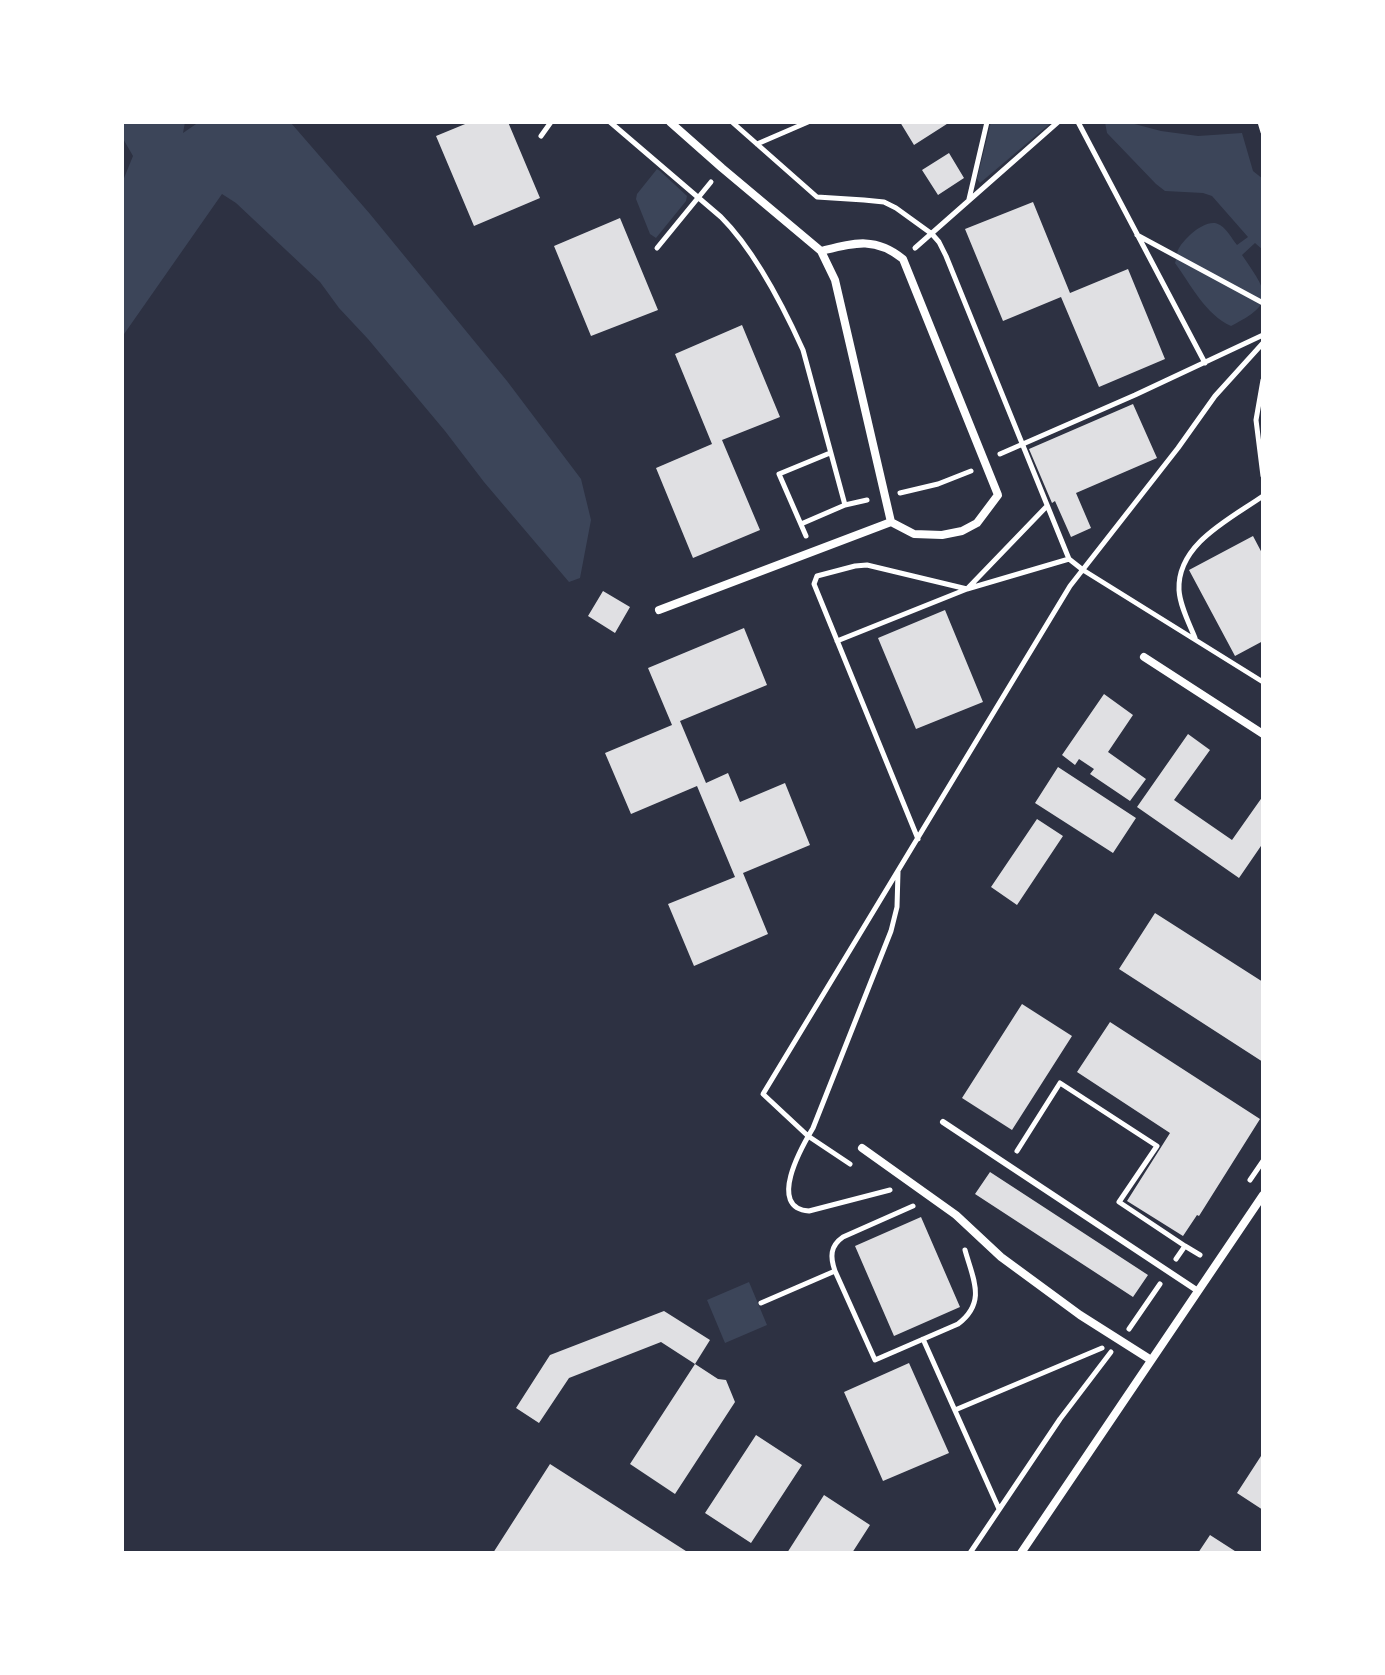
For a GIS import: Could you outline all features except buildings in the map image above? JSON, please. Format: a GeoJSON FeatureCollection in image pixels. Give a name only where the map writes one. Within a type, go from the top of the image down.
{"type":"FeatureCollection","features":[{"type":"Feature","properties":{"kind":"street"},"geometry":{"type":"LineString","coordinates":[[670,122],[821,251],[835,280],[891,522]]}},
{"type":"Feature","properties":{"kind":"street"},"geometry":{"type":"LineString","coordinates":[[659,610],[891,522],[914,534],[942,535],[962,531],[977,523],[998,495],[903,259],[890,248],[869,242],[821,251]]}},
{"type":"Feature","properties":{"kind":"street"},"geometry":{"type":"LineString","coordinates":[[1144,657],[1263,734]]}},
{"type":"Feature","properties":{"kind":"street"},"geometry":{"type":"LineString","coordinates":[[862,1148],[956,1215],[1001,1257],[1080,1315],[1151,1360]]}},
{"type":"Feature","properties":{"kind":"street"},"geometry":{"type":"LineString","coordinates":[[1021,1553],[1263,1195]]}},
{"type":"Feature","properties":{"kind":"lane"},"geometry":{"type":"LineString","coordinates":[[943,1122],[1198,1291]]}},
{"type":"Feature","properties":{"kind":"path"},"geometry":{"type":"LineString","coordinates":[[541,136],[551,122]]}},
{"type":"Feature","properties":{"kind":"path"},"geometry":{"type":"LineString","coordinates":[[610,122],[721,217],[743,242],[803,350],[845,505]]}},
{"type":"Feature","properties":{"kind":"path"},"geometry":{"type":"LineString","coordinates":[[757,144],[808,122]]}},
{"type":"Feature","properties":{"kind":"path"},"geometry":{"type":"LineString","coordinates":[[968,202],[987,122]]}},
{"type":"Feature","properties":{"kind":"path"},"geometry":{"type":"LineString","coordinates":[[903,259],[1058,122]]}},
{"type":"Feature","properties":{"kind":"path"},"geometry":{"type":"LineString","coordinates":[[1078,122],[1205,363]]}},
{"type":"Feature","properties":{"kind":"path"},"geometry":{"type":"LineString","coordinates":[[1260,122],[1263,132]]}},
{"type":"Feature","properties":{"kind":"path"},"geometry":{"type":"LineString","coordinates":[[657,248],[722,168]]}},
{"type":"Feature","properties":{"kind":"path"},"geometry":{"type":"LineString","coordinates":[[1137,235],[1263,303]]}},
{"type":"Feature","properties":{"kind":"path"},"geometry":{"type":"LineString","coordinates":[[905,492],[938,484],[986,463],[1263,335]]}},
{"type":"Feature","properties":{"kind":"path"},"geometry":{"type":"LineString","coordinates":[[842,1158],[808,1136],[763,1094],[1070,586],[1215,396],[1263,343]]}},
{"type":"Feature","properties":{"kind":"path"},"geometry":{"type":"LineString","coordinates":[[1263,380],[1256,420],[1263,476]]}},
{"type":"Feature","properties":{"kind":"path"},"geometry":{"type":"LineString","coordinates":[[823,574],[779,474],[830,453]]}},
{"type":"Feature","properties":{"kind":"path"},"geometry":{"type":"LineString","coordinates":[[1195,640],[1179,594],[1180,574],[1194,547],[1263,496]]}},
{"type":"Feature","properties":{"kind":"path"},"geometry":{"type":"LineString","coordinates":[[801,524],[845,505],[871,499]]}},
{"type":"Feature","properties":{"kind":"path"},"geometry":{"type":"LineString","coordinates":[[967,589],[1047,506]]}},
{"type":"Feature","properties":{"kind":"path"},"geometry":{"type":"LineString","coordinates":[[837,641],[967,589],[1069,559]]}},
{"type":"Feature","properties":{"kind":"path"},"geometry":{"type":"LineString","coordinates":[[918,839],[814,584],[817,576],[867,565],[967,589]]}},
{"type":"Feature","properties":{"kind":"path"},"geometry":{"type":"LineString","coordinates":[[1083,570],[1263,682]]}},
{"type":"Feature","properties":{"kind":"path"},"geometry":{"type":"LineString","coordinates":[[890,1190],[809,1211],[800,1211],[792,1206],[790,1200],[793,1165],[813,1128],[891,931],[897,907],[898,871]]}},
{"type":"Feature","properties":{"kind":"path"},"geometry":{"type":"LineString","coordinates":[[1009,1165],[1060,1083],[1157,1146],[1119,1202],[1185,1246]]}},
{"type":"Feature","properties":{"kind":"path"},"geometry":{"type":"LineString","coordinates":[[914,1205],[835,1243],[832,1260],[835,1271],[875,1360],[966,1318],[976,1301],[977,1291],[964,1246]]}},
{"type":"Feature","properties":{"kind":"path"},"geometry":{"type":"LineString","coordinates":[[761,1303],[835,1271]]}},
{"type":"Feature","properties":{"kind":"path"},"geometry":{"type":"LineString","coordinates":[[923,1339],[999,1509]]}},
{"type":"Feature","properties":{"kind":"path"},"geometry":{"type":"LineString","coordinates":[[955,1410],[1102,1348]]}},
{"type":"Feature","properties":{"kind":"shaded area"},"geometry":{"type":"Polygon","coordinates":[[[122,122],[185,122],[183,133],[199,122],[291,123],[507,381],[581,479],[591,520],[580,578],[569,582],[320,282],[236,203],[222,194],[122,337],[122,183],[133,156],[122,137],[122,122]]]}},
{"type":"Feature","properties":{"kind":"shaded area"},"geometry":{"type":"Polygon","coordinates":[[[991,122],[1052,122],[980,183],[977,179],[991,122]]]}},
{"type":"Feature","properties":{"kind":"shaded area"},"geometry":{"type":"Polygon","coordinates":[[[1105,122],[1127,122],[1198,136],[1242,133],[1253,171],[1263,179],[1263,250],[1255,243],[1242,255],[1258,279],[1264,296],[1256,311],[1231,326],[1222,321],[1200,299],[1175,263],[1178,250],[1185,240],[1202,226],[1215,223],[1223,227],[1237,245],[1248,237],[1212,196],[1165,191],[1156,184],[1107,133],[1105,122]]]}},
{"type":"Feature","properties":{"kind":"shaded area"},"geometry":{"type":"Polygon","coordinates":[[[657,169],[687,196],[656,238],[650,234],[636,199],[657,169]]]}},
{"type":"Feature","properties":{"kind":"shaded area"},"geometry":{"type":"Polygon","coordinates":[[[749,1282],[767,1325],[725,1343],[707,1300],[749,1282]]]}}]}
